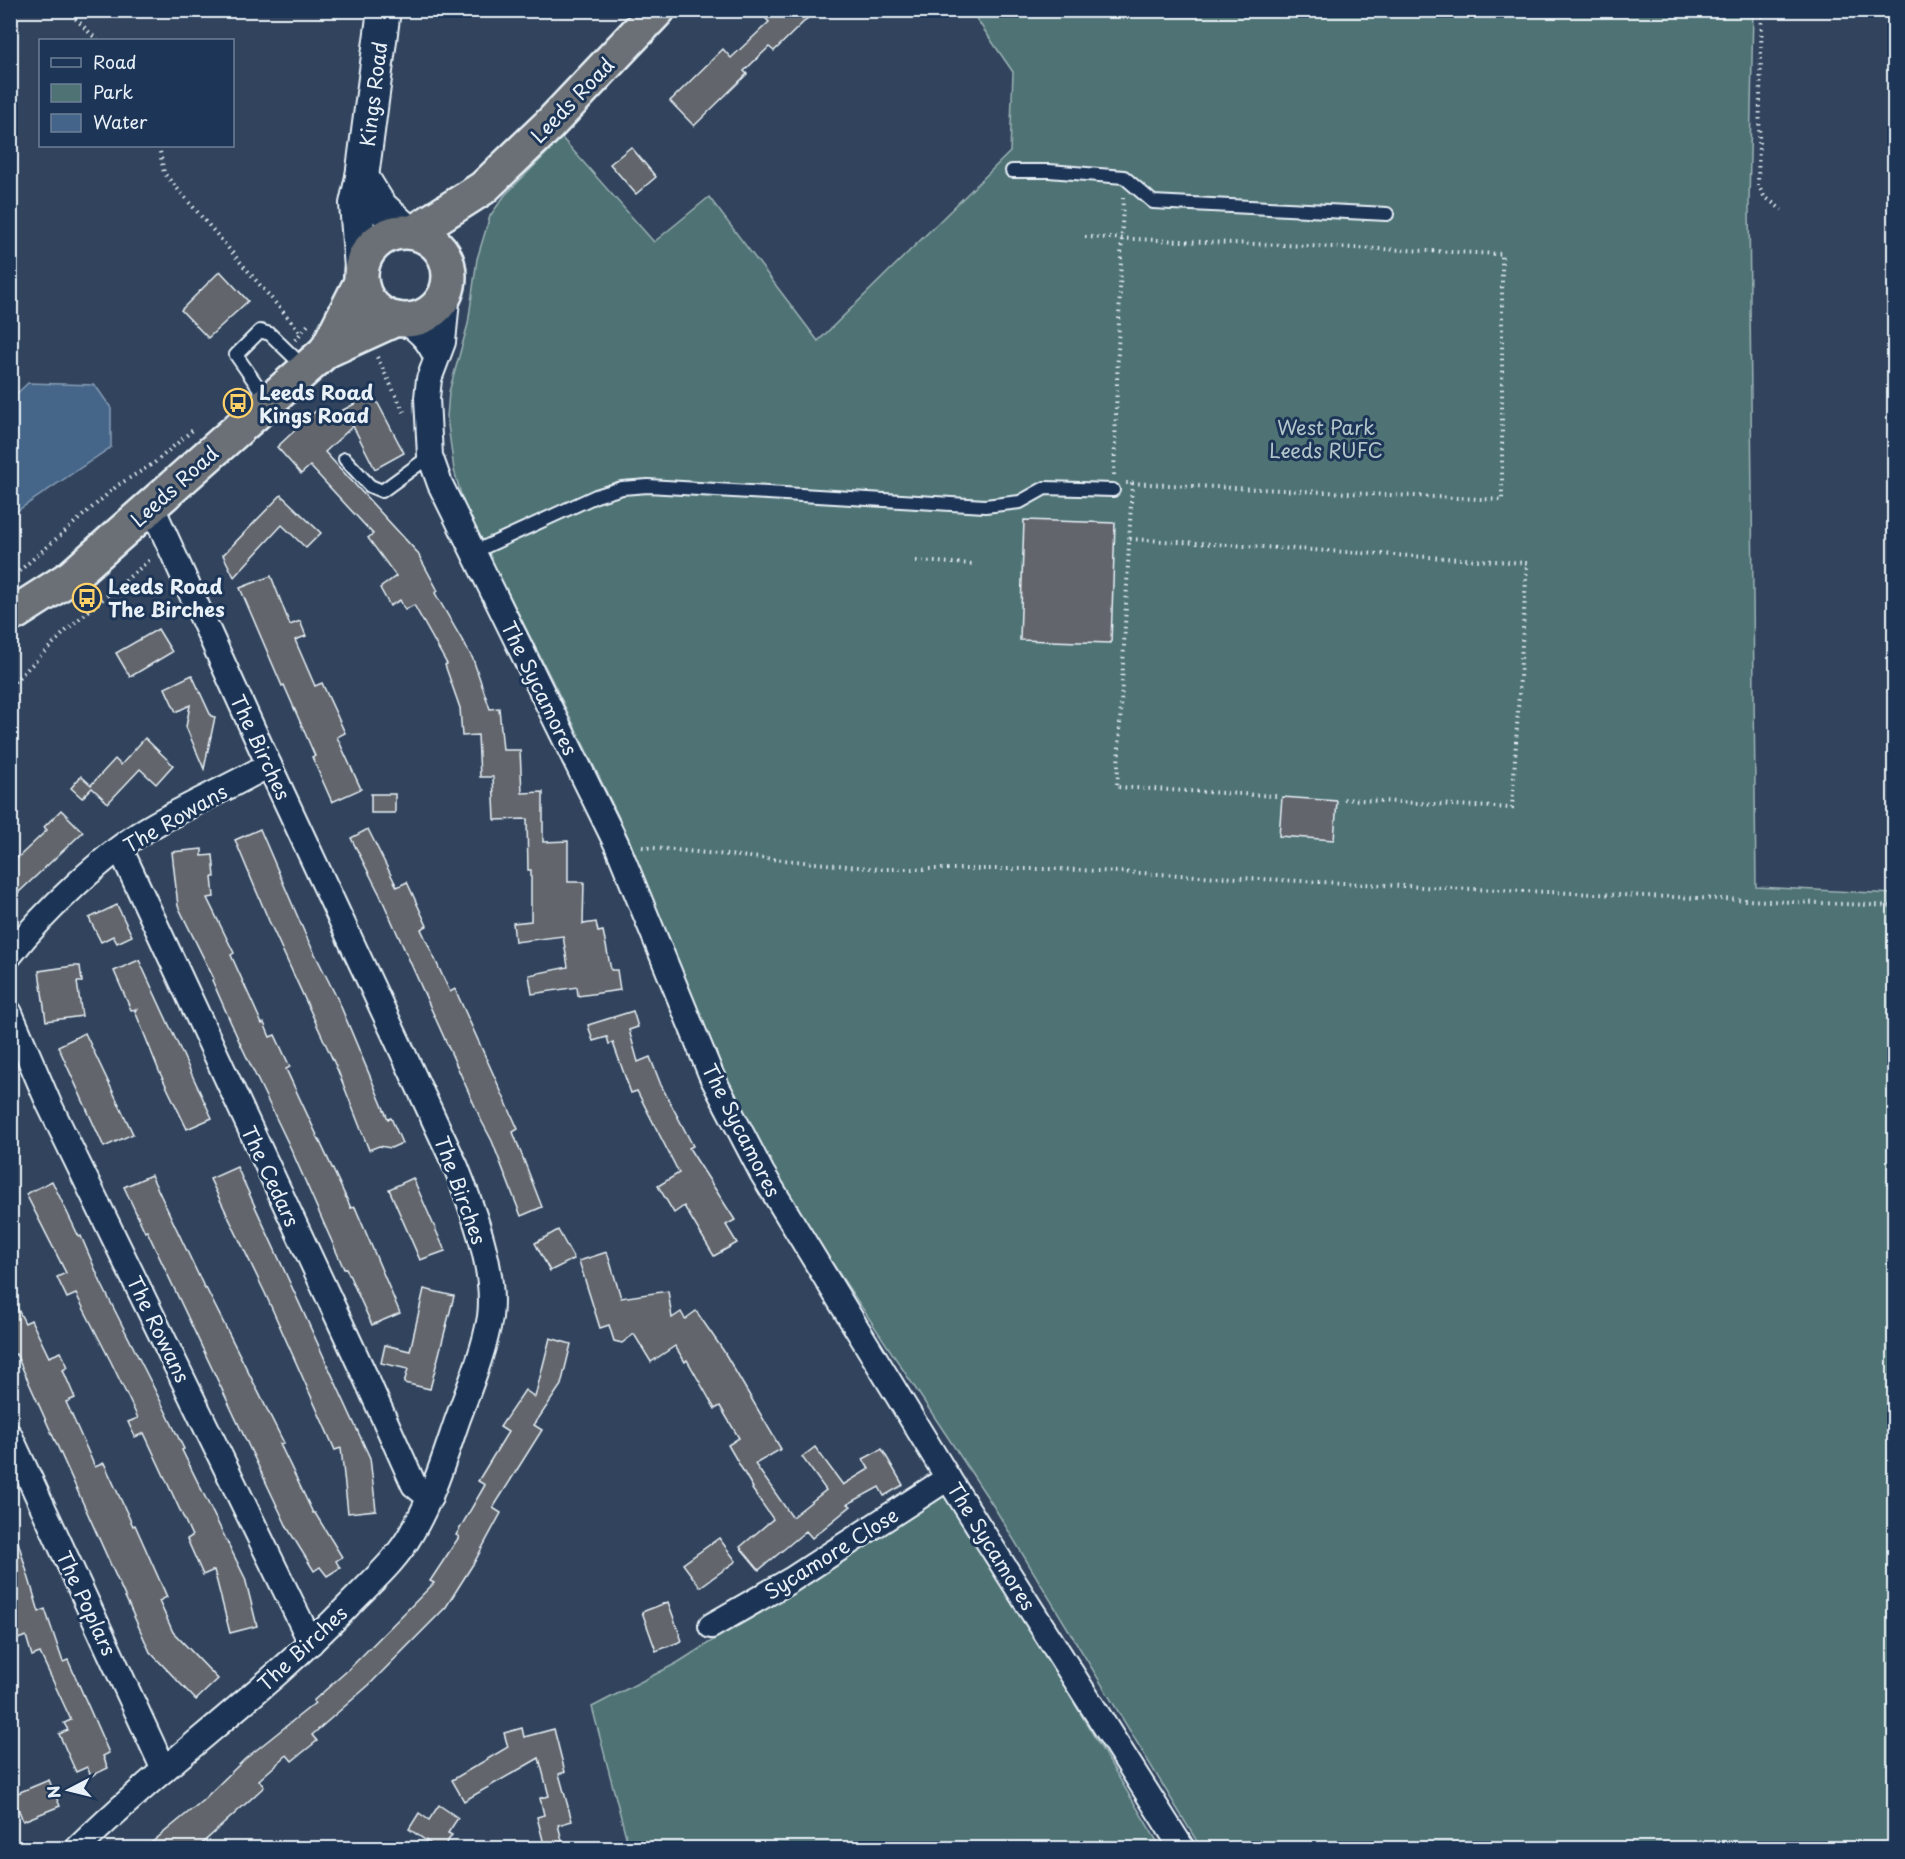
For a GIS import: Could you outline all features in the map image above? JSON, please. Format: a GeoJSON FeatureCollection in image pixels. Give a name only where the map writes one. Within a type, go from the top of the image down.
{"type":"FeatureCollection","features":[{"type":"Feature","properties":{"kind":"highway","name":"Leeds Road"},"geometry":{"type":"LineString","coordinates":[[411,232],[483,188],[550,124],[658,10]]}},
{"type":"Feature","properties":{"kind":"highway","name":"Leeds Road"},"geometry":{"type":"LineString","coordinates":[[445,256],[459,226],[483,188]]}},
{"type":"Feature","properties":{"kind":"highway"},"geometry":{"type":"LineString","coordinates":[[394,232],[411,232],[427,237],[438,245],[445,256],[450,278],[448,289],[441,302],[430,312],[418,319],[400,320],[383,315],[373,306],[365,295],[361,275],[365,256],[372,245],[394,232]]}},
{"type":"Feature","properties":{"kind":"highway","name":"Leeds Road"},"geometry":{"type":"LineString","coordinates":[[12,618],[71,577],[268,402],[308,352],[361,275]]}},
{"type":"Feature","properties":{"kind":"highway","name":"Leeds Road"},"geometry":{"type":"LineString","coordinates":[[308,352],[400,320]]}},
{"type":"Feature","properties":{"kind":"street","name":"Kings Road"},"geometry":{"type":"LineString","coordinates":[[361,275],[356,204],[362,177],[384,10]]}},
{"type":"Feature","properties":{"kind":"street"},"geometry":{"type":"LineString","coordinates":[[362,177],[380,206],[411,232]]}},
{"type":"Feature","properties":{"kind":"street","name":"The Sycamores"},"geometry":{"type":"LineString","coordinates":[[448,289],[443,342],[429,379],[430,456],[440,484],[617,845],[712,1077],[762,1173],[948,1478],[1182,1848]]}},
{"type":"Feature","properties":{"kind":"street"},"geometry":{"type":"LineString","coordinates":[[400,320],[421,332],[429,341],[436,357]]}},
{"type":"Feature","properties":{"kind":"street","name":"The Birches"},"geometry":{"type":"LineString","coordinates":[[78,1848],[311,1643],[388,1564],[411,1536],[430,1498],[463,1406],[483,1345],[490,1315],[489,1278],[478,1225],[456,1167],[152,507]]}},
{"type":"Feature","properties":{"kind":"street","name":"The Rowans"},"geometry":{"type":"LineString","coordinates":[[10,955],[30,931],[80,882],[120,848],[153,826],[269,765]]}},
{"type":"Feature","properties":{"kind":"street","name":"The Cedars"},"geometry":{"type":"LineString","coordinates":[[120,848],[365,1376],[402,1463],[414,1485],[430,1498]]}},
{"type":"Feature","properties":{"kind":"street","name":"The Rowans"},"geometry":{"type":"LineString","coordinates":[[10,1014],[50,1104],[311,1643]]}},
{"type":"Feature","properties":{"kind":"street","name":"The Poplars"},"geometry":{"type":"LineString","coordinates":[[10,1436],[164,1770]]}},
{"type":"Feature","properties":{"kind":"street","name":"Sycamore Close"},"geometry":{"type":"LineString","coordinates":[[711,1626],[791,1580],[948,1478]]}},
{"type":"Feature","properties":{"kind":"lane"},"geometry":{"type":"LineString","coordinates":[[1012,171],[1048,171],[1124,177],[1153,202],[1387,214]]}},
{"type":"Feature","properties":{"kind":"lane"},"geometry":{"type":"LineString","coordinates":[[268,402],[236,355],[260,331],[308,352]]}},
{"type":"Feature","properties":{"kind":"lane"},"geometry":{"type":"LineString","coordinates":[[345,459],[370,486],[382,491],[430,456]]}},
{"type":"Feature","properties":{"kind":"lane"},"geometry":{"type":"LineString","coordinates":[[474,552],[596,496],[622,488],[648,486],[985,506],[1020,502],[1045,488],[1114,486]]}},
{"type":"Feature","properties":{"kind":"path"},"geometry":{"type":"LineString","coordinates":[[67,10],[96,39]]}},
{"type":"Feature","properties":{"kind":"path"},"geometry":{"type":"LineString","coordinates":[[1762,10],[1758,185],[1764,196],[1782,210]]}},
{"type":"Feature","properties":{"kind":"path"},"geometry":{"type":"LineString","coordinates":[[159,147],[164,173],[308,352]]}},
{"type":"Feature","properties":{"kind":"path"},"geometry":{"type":"LineString","coordinates":[[1084,237],[1122,237],[1503,254],[1502,500],[1132,483],[1114,486],[1122,237],[1124,177]]}},
{"type":"Feature","properties":{"kind":"path"},"geometry":{"type":"LineString","coordinates":[[308,352],[314,318]]}},
{"type":"Feature","properties":{"kind":"path"},"geometry":{"type":"LineString","coordinates":[[365,334],[408,419],[428,419]]}},
{"type":"Feature","properties":{"kind":"path"},"geometry":{"type":"LineString","coordinates":[[10,579],[118,485],[153,464],[204,421]]}},
{"type":"Feature","properties":{"kind":"path"},"geometry":{"type":"LineString","coordinates":[[1132,483],[1116,787],[1276,796]]}},
{"type":"Feature","properties":{"kind":"path"},"geometry":{"type":"LineString","coordinates":[[1130,538],[1527,562],[1512,808],[1341,799]]}},
{"type":"Feature","properties":{"kind":"path"},"geometry":{"type":"LineString","coordinates":[[10,686],[72,625],[169,545]]}},
{"type":"Feature","properties":{"kind":"path"},"geometry":{"type":"LineString","coordinates":[[916,561],[973,564]]}},
{"type":"Feature","properties":{"kind":"path"},"geometry":{"type":"LineString","coordinates":[[617,845],[880,869],[1058,869],[1423,887],[1894,906]]}},
{"type":"Feature","properties":{"kind":"green space","name":"West Park Leeds RUFC"},"geometry":{"type":"Polygon","coordinates":[[[971,11],[1753,11],[1749,204],[1756,887],[1894,894],[1894,1848],[1201,1848],[994,1507],[784,1190],[737,1103],[683,979],[625,830],[465,508],[454,470],[447,417],[449,392],[468,324],[477,259],[490,216],[505,195],[562,138],[654,242],[709,197],[818,341],[1010,152],[1013,72],[971,11]]]}},
{"type":"Feature","properties":{"kind":"green space"},"geometry":{"type":"Polygon","coordinates":[[[948,1492],[1161,1848],[629,1848],[592,1707],[677,1663],[948,1492]]]}},
{"type":"Feature","properties":{"kind":"water"},"geometry":{"type":"Polygon","coordinates":[[[28,383],[95,385],[111,408],[111,447],[11,515],[11,399],[28,383]]]}},
{"type":"Feature","properties":{"kind":"building"},"geometry":{"type":"Polygon","coordinates":[[[758,10],[816,10],[774,51],[769,47],[744,71],[747,74],[694,126],[670,101],[723,49],[731,58],[769,22],[758,10]]]}},
{"type":"Feature","properties":{"kind":"building"},"geometry":{"type":"Polygon","coordinates":[[[631,147],[656,177],[636,194],[610,164],[631,147]]]}},
{"type":"Feature","properties":{"kind":"building"},"geometry":{"type":"Polygon","coordinates":[[[220,271],[248,301],[208,338],[181,310],[220,271]]]}},
{"type":"Feature","properties":{"kind":"building"},"geometry":{"type":"Polygon","coordinates":[[[373,394],[404,453],[375,469],[353,426],[325,452],[417,552],[438,591],[435,593],[473,659],[490,709],[499,708],[503,750],[520,750],[522,793],[543,792],[543,842],[568,841],[568,882],[584,882],[583,924],[596,922],[598,932],[603,931],[611,970],[617,970],[620,990],[578,996],[577,987],[532,994],[529,975],[568,967],[563,936],[515,942],[513,923],[531,921],[531,870],[528,870],[527,819],[495,820],[493,777],[480,777],[478,735],[462,736],[460,708],[445,665],[447,664],[414,605],[405,610],[400,600],[390,606],[380,588],[396,576],[368,538],[373,534],[310,466],[301,474],[277,447],[320,407],[330,417],[373,394]]]}},
{"type":"Feature","properties":{"kind":"building"},"geometry":{"type":"Polygon","coordinates":[[[281,495],[321,533],[306,548],[282,525],[234,577],[223,555],[281,495]]]}},
{"type":"Feature","properties":{"kind":"building"},"geometry":{"type":"Polygon","coordinates":[[[1024,520],[1115,523],[1111,643],[1020,640],[1024,520]]]}},
{"type":"Feature","properties":{"kind":"building"},"geometry":{"type":"Polygon","coordinates":[[[271,576],[290,625],[300,621],[306,636],[295,640],[315,686],[322,683],[345,733],[337,737],[361,789],[332,802],[312,757],[315,756],[240,588],[271,576]]]}},
{"type":"Feature","properties":{"kind":"building"},"geometry":{"type":"Polygon","coordinates":[[[158,629],[172,652],[130,677],[116,653],[158,629]]]}},
{"type":"Feature","properties":{"kind":"building"},"geometry":{"type":"Polygon","coordinates":[[[192,675],[211,716],[215,717],[204,769],[186,727],[190,705],[176,712],[165,688],[192,675]]]}},
{"type":"Feature","properties":{"kind":"building"},"geometry":{"type":"Polygon","coordinates":[[[145,738],[173,765],[156,784],[140,769],[108,803],[92,788],[82,798],[71,788],[81,776],[91,785],[115,759],[121,765],[145,738]]]}},
{"type":"Feature","properties":{"kind":"building"},"geometry":{"type":"Polygon","coordinates":[[[371,794],[395,794],[395,813],[371,813],[371,794]]]}},
{"type":"Feature","properties":{"kind":"building"},"geometry":{"type":"Polygon","coordinates":[[[1282,797],[1337,801],[1334,840],[1279,836],[1282,797]]]}},
{"type":"Feature","properties":{"kind":"building"},"geometry":{"type":"Polygon","coordinates":[[[61,810],[83,832],[19,892],[10,884],[10,865],[47,830],[44,827],[61,810]]]}},
{"type":"Feature","properties":{"kind":"building"},"geometry":{"type":"Polygon","coordinates":[[[260,829],[306,936],[339,1002],[388,1119],[391,1118],[402,1143],[391,1148],[379,1146],[369,1150],[338,1071],[269,921],[235,840],[260,829]]]}},
{"type":"Feature","properties":{"kind":"building"},"geometry":{"type":"Polygon","coordinates":[[[368,829],[397,887],[407,882],[427,926],[421,929],[450,992],[455,989],[518,1129],[513,1132],[542,1207],[521,1216],[492,1141],[380,895],[351,838],[368,829]]]}},
{"type":"Feature","properties":{"kind":"building"},"geometry":{"type":"Polygon","coordinates":[[[202,849],[202,856],[213,855],[214,897],[207,898],[234,953],[231,955],[262,1024],[264,1023],[270,1037],[275,1035],[290,1067],[286,1069],[351,1208],[355,1207],[400,1313],[372,1325],[239,1041],[212,980],[214,979],[178,906],[172,852],[202,849]]]}},
{"type":"Feature","properties":{"kind":"building"},"geometry":{"type":"Polygon","coordinates":[[[117,905],[132,936],[117,943],[113,936],[101,942],[89,918],[117,905]]]}},
{"type":"Feature","properties":{"kind":"building"},"geometry":{"type":"Polygon","coordinates":[[[139,960],[212,1118],[187,1129],[159,1071],[135,1011],[138,1009],[131,1010],[114,971],[139,960]]]}},
{"type":"Feature","properties":{"kind":"building"},"geometry":{"type":"Polygon","coordinates":[[[80,966],[82,982],[77,982],[82,1016],[46,1021],[39,971],[80,966]]]}},
{"type":"Feature","properties":{"kind":"building"},"geometry":{"type":"Polygon","coordinates":[[[633,1011],[638,1027],[629,1030],[638,1062],[650,1057],[661,1085],[693,1146],[689,1148],[735,1220],[726,1225],[737,1243],[714,1256],[684,1206],[674,1213],[658,1186],[679,1173],[637,1091],[631,1093],[613,1043],[609,1044],[607,1037],[593,1041],[588,1025],[633,1011]]]}},
{"type":"Feature","properties":{"kind":"building"},"geometry":{"type":"Polygon","coordinates":[[[85,1033],[133,1134],[104,1147],[58,1046],[85,1033]]]}},
{"type":"Feature","properties":{"kind":"building"},"geometry":{"type":"Polygon","coordinates":[[[237,1167],[370,1458],[376,1510],[348,1513],[341,1448],[335,1450],[265,1293],[210,1179],[237,1167]]]}},
{"type":"Feature","properties":{"kind":"building"},"geometry":{"type":"Polygon","coordinates":[[[151,1175],[205,1289],[284,1443],[280,1444],[313,1513],[342,1557],[336,1561],[340,1568],[327,1576],[320,1567],[314,1571],[288,1529],[124,1187],[151,1175]]]}},
{"type":"Feature","properties":{"kind":"building"},"geometry":{"type":"Polygon","coordinates":[[[413,1178],[445,1251],[420,1260],[389,1189],[413,1178]]]}},
{"type":"Feature","properties":{"kind":"building"},"geometry":{"type":"Polygon","coordinates":[[[52,1181],[79,1237],[81,1236],[101,1283],[245,1578],[257,1626],[230,1633],[214,1570],[203,1575],[187,1539],[192,1536],[144,1433],[135,1437],[128,1422],[138,1418],[111,1362],[76,1294],[67,1298],[57,1277],[66,1273],[26,1194],[52,1181]]]}},
{"type":"Feature","properties":{"kind":"building"},"geometry":{"type":"Polygon","coordinates":[[[558,1230],[574,1259],[550,1271],[535,1243],[558,1230]]]}},
{"type":"Feature","properties":{"kind":"building"},"geometry":{"type":"Polygon","coordinates":[[[607,1252],[621,1298],[668,1291],[672,1318],[681,1312],[685,1319],[696,1311],[723,1350],[781,1449],[755,1464],[792,1517],[826,1490],[802,1457],[815,1447],[843,1485],[869,1469],[863,1459],[882,1449],[903,1485],[884,1496],[879,1487],[848,1504],[851,1506],[812,1538],[806,1531],[759,1570],[740,1547],[773,1519],[752,1489],[728,1445],[739,1438],[720,1406],[715,1409],[687,1360],[685,1362],[675,1346],[651,1362],[634,1334],[622,1343],[614,1341],[609,1325],[600,1328],[579,1261],[607,1252]]]}},
{"type":"Feature","properties":{"kind":"building"},"geometry":{"type":"Polygon","coordinates":[[[424,1289],[454,1296],[430,1389],[404,1383],[408,1369],[381,1363],[385,1345],[410,1351],[424,1289]]]}},
{"type":"Feature","properties":{"kind":"building"},"geometry":{"type":"Polygon","coordinates":[[[10,1294],[25,1323],[31,1320],[49,1357],[61,1352],[68,1367],[63,1370],[75,1398],[66,1402],[95,1467],[104,1463],[133,1526],[135,1525],[167,1597],[159,1601],[173,1632],[218,1679],[196,1700],[150,1652],[16,1354],[10,1357],[10,1294]]]}},
{"type":"Feature","properties":{"kind":"building"},"geometry":{"type":"Polygon","coordinates":[[[550,1338],[571,1344],[561,1385],[534,1425],[542,1430],[493,1508],[501,1513],[446,1607],[369,1685],[312,1735],[317,1741],[292,1761],[287,1755],[259,1780],[264,1787],[197,1848],[145,1848],[202,1801],[245,1759],[315,1703],[313,1701],[348,1670],[434,1583],[430,1581],[459,1537],[456,1535],[485,1485],[478,1481],[508,1432],[500,1427],[525,1390],[535,1397],[550,1338]]]}},
{"type":"Feature","properties":{"kind":"building"},"geometry":{"type":"Polygon","coordinates":[[[15,1532],[39,1612],[45,1609],[63,1662],[68,1660],[109,1753],[103,1756],[108,1768],[91,1776],[87,1767],[76,1772],[59,1734],[68,1730],[64,1723],[71,1720],[40,1653],[32,1656],[26,1636],[18,1639],[10,1618],[10,1533],[15,1532]]]}},
{"type":"Feature","properties":{"kind":"building"},"geometry":{"type":"Polygon","coordinates":[[[719,1538],[736,1561],[700,1587],[683,1564],[719,1538]]]}},
{"type":"Feature","properties":{"kind":"building"},"geometry":{"type":"Polygon","coordinates":[[[668,1602],[682,1641],[656,1651],[642,1612],[668,1602]]]}},
{"type":"Feature","properties":{"kind":"building"},"geometry":{"type":"Polygon","coordinates":[[[522,1728],[524,1737],[554,1729],[565,1772],[559,1774],[572,1821],[558,1825],[564,1848],[545,1848],[537,1817],[544,1815],[540,1798],[549,1796],[539,1758],[464,1801],[452,1780],[508,1747],[504,1733],[522,1728]]]}},
{"type":"Feature","properties":{"kind":"building"},"geometry":{"type":"Polygon","coordinates":[[[49,1780],[60,1806],[23,1821],[13,1795],[49,1780]]]}},
{"type":"Feature","properties":{"kind":"building"},"geometry":{"type":"Polygon","coordinates":[[[439,1805],[458,1818],[448,1833],[452,1835],[443,1848],[437,1848],[409,1829],[419,1813],[429,1820],[439,1805]]]}},
{"type":"Feature","properties":{"kind":"place","name":"Leeds Road Kings Road"},"geometry":{"type":"Point","coordinates":[238,403]}},
{"type":"Feature","properties":{"kind":"place","name":"Leeds Road The Birches"},"geometry":{"type":"Point","coordinates":[87,598]}}]}
